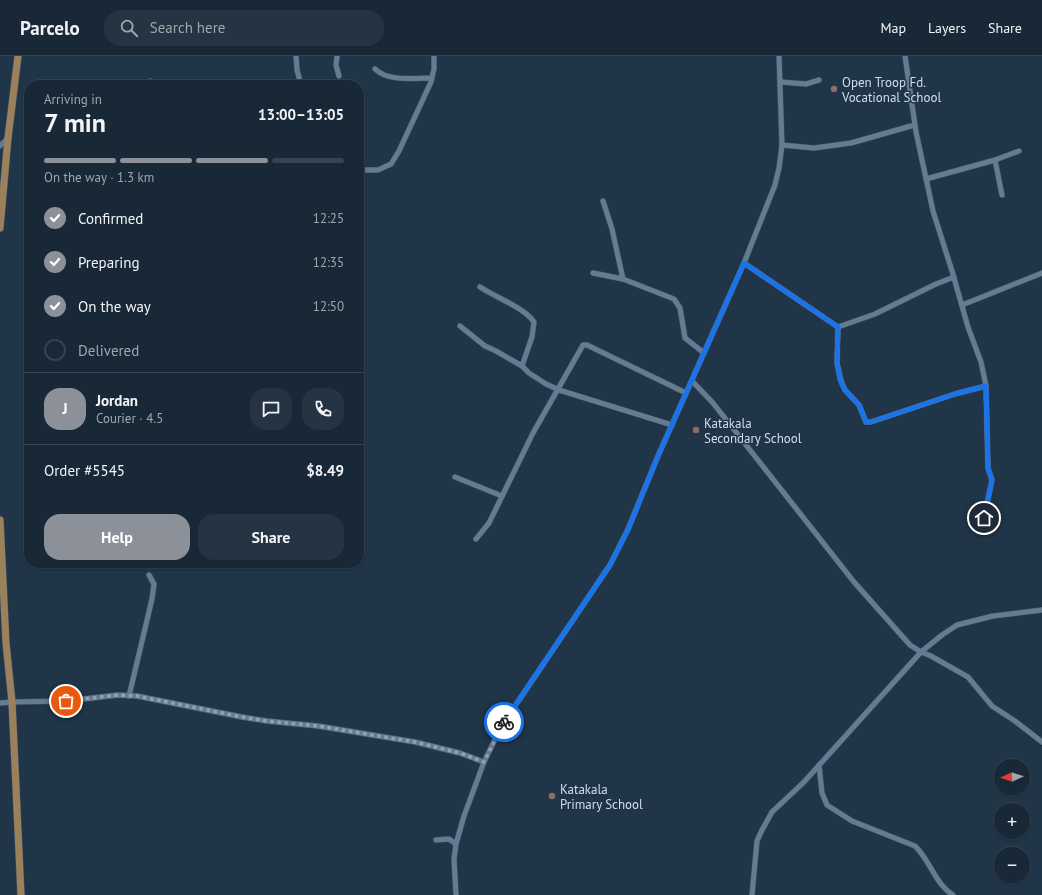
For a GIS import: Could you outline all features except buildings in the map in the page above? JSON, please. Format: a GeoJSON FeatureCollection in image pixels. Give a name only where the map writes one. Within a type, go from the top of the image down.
{"type":"FeatureCollection","features":[{"type":"Feature","properties":{"kind":"main road"},"geometry":{"type":"LineString","coordinates":[[0,228],[8,138],[18,56]]}},
{"type":"Feature","properties":{"kind":"main road"},"geometry":{"type":"LineString","coordinates":[[0,520],[3,643],[12,702],[21,895]]}},
{"type":"Feature","properties":{"kind":"street"},"geometry":{"type":"LineString","coordinates":[[296,56],[300,80]]}},
{"type":"Feature","properties":{"kind":"street"},"geometry":{"type":"LineString","coordinates":[[336,56],[336,65],[339,76]]}},
{"type":"Feature","properties":{"kind":"street"},"geometry":{"type":"LineString","coordinates":[[364,170],[378,170],[391,164],[399,151],[432,78],[434,56]]}},
{"type":"Feature","properties":{"kind":"street"},"geometry":{"type":"LineString","coordinates":[[456,895],[454,859],[456,844],[464,816],[484,762],[501,727],[610,565],[628,530],[658,456],[744,263],[775,185],[782,145],[780,56]]}},
{"type":"Feature","properties":{"kind":"street"},"geometry":{"type":"LineString","coordinates":[[906,56],[916,132],[933,211],[968,327],[981,362],[986,386],[988,468],[992,480],[984,518]]}},
{"type":"Feature","properties":{"kind":"street"},"geometry":{"type":"LineString","coordinates":[[375,69],[381,75],[394,77],[432,78]]}},
{"type":"Feature","properties":{"kind":"street"},"geometry":{"type":"LineString","coordinates":[[781,82],[806,84],[820,80]]}},
{"type":"Feature","properties":{"kind":"street"},"geometry":{"type":"LineString","coordinates":[[782,145],[814,148],[851,143],[911,126]]}},
{"type":"Feature","properties":{"kind":"street"},"geometry":{"type":"LineString","coordinates":[[0,146],[8,138]]}},
{"type":"Feature","properties":{"kind":"street"},"geometry":{"type":"LineString","coordinates":[[926,179],[995,160],[1019,151]]}},
{"type":"Feature","properties":{"kind":"street"},"geometry":{"type":"LineString","coordinates":[[995,160],[1002,195]]}},
{"type":"Feature","properties":{"kind":"street"},"geometry":{"type":"LineString","coordinates":[[602,201],[612,229],[623,278]]}},
{"type":"Feature","properties":{"kind":"street"},"geometry":{"type":"LineString","coordinates":[[744,263],[838,327]]}},
{"type":"Feature","properties":{"kind":"street"},"geometry":{"type":"LineString","coordinates":[[593,273],[623,278],[674,299],[680,308],[685,338],[704,353]]}},
{"type":"Feature","properties":{"kind":"street"},"geometry":{"type":"LineString","coordinates":[[962,305],[1042,273]]}},
{"type":"Feature","properties":{"kind":"street"},"geometry":{"type":"LineString","coordinates":[[838,327],[876,314],[936,284],[954,277]]}},
{"type":"Feature","properties":{"kind":"street"},"geometry":{"type":"LineString","coordinates":[[480,287],[530,315],[534,322],[532,337],[522,366]]}},
{"type":"Feature","properties":{"kind":"street"},"geometry":{"type":"LineString","coordinates":[[460,326],[485,346],[522,366],[529,373],[558,390],[672,425]]}},
{"type":"Feature","properties":{"kind":"street"},"geometry":{"type":"LineString","coordinates":[[838,327],[837,363],[840,380],[845,390],[859,405],[866,422],[871,422],[955,394],[986,386]]}},
{"type":"Feature","properties":{"kind":"street"},"geometry":{"type":"LineString","coordinates":[[476,539],[489,523],[533,433],[584,344],[686,393]]}},
{"type":"Feature","properties":{"kind":"street"},"geometry":{"type":"LineString","coordinates":[[692,381],[713,403],[854,582],[910,645],[968,677],[992,706],[1016,721],[1042,742]]}},
{"type":"Feature","properties":{"kind":"street"},"geometry":{"type":"LineString","coordinates":[[455,477],[502,496]]}},
{"type":"Feature","properties":{"kind":"street"},"geometry":{"type":"LineString","coordinates":[[129,696],[152,599],[154,584],[149,575]]}},
{"type":"Feature","properties":{"kind":"street"},"geometry":{"type":"LineString","coordinates":[[752,895],[757,841],[772,812],[819,765],[921,652],[957,625],[993,616],[1042,610]]}},
{"type":"Feature","properties":{"kind":"street"},"geometry":{"type":"LineString","coordinates":[[0,703],[66,701],[118,695],[129,696],[266,721],[318,726],[415,742],[460,753],[484,762]]}},
{"type":"Feature","properties":{"kind":"street"},"geometry":{"type":"LineString","coordinates":[[819,765],[822,793],[827,805],[852,821],[915,846],[921,852],[944,887],[953,895]]}},
{"type":"Feature","properties":{"kind":"street"},"geometry":{"type":"LineString","coordinates":[[436,840],[449,839],[456,844]]}},
{"type":"Feature","properties":{"kind":"way so far"},"geometry":{"type":"LineString","coordinates":[[66,701],[118,695],[137,696],[266,721],[318,726],[415,742],[460,753],[484,762],[504,722]]}},
{"type":"Feature","properties":{"kind":"place","name":"Open Troop Fd. Vocational School"},"geometry":{"type":"Point","coordinates":[834,89]}},
{"type":"Feature","properties":{"kind":"place","name":"Katakala Secondary School"},"geometry":{"type":"Point","coordinates":[696,430]}},
{"type":"Feature","properties":{"kind":"place","name":"Katakala Primary School"},"geometry":{"type":"Point","coordinates":[552,796]}},
{"type":"Feature","properties":{"kind":"route"},"geometry":{"type":"LineString","coordinates":[[504,722],[610,565],[628,530],[658,456],[744,263],[838,327],[837,363],[840,380],[845,390],[859,405],[866,422],[871,422],[955,394],[986,386],[988,468],[992,480],[984,518]]}}]}
